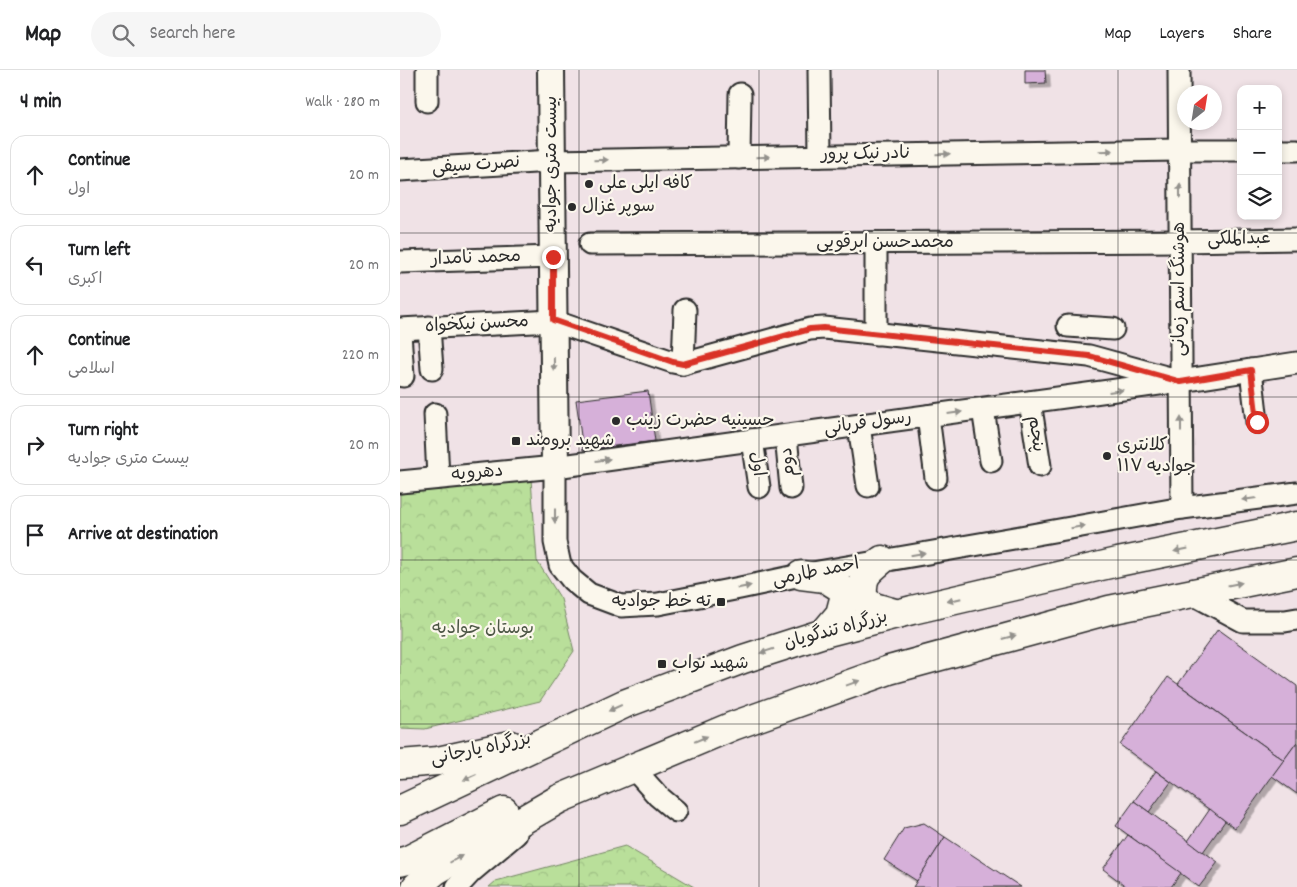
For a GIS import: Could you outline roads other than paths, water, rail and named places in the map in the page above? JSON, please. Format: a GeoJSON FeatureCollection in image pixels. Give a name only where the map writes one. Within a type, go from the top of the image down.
{"type":"FeatureCollection","features":[{"type":"Feature","properties":{"kind":"highway","name":"بزرگراه تندگویان"},"geometry":{"type":"LineString","coordinates":[[400,810],[633,700],[743,659],[824,632],[1118,562],[1297,526]]}},
{"type":"Feature","properties":{"kind":"highway"},"geometry":{"type":"LineString","coordinates":[[882,560],[866,574],[862,584],[863,599],[874,608],[898,614]]}},
{"type":"Feature","properties":{"kind":"highway"},"geometry":{"type":"LineString","coordinates":[[416,887],[435,871],[551,795],[633,768],[733,726],[889,670],[1109,610],[1297,572]]}},
{"type":"Feature","properties":{"kind":"highway"},"geometry":{"type":"LineString","coordinates":[[801,575],[826,578],[841,588],[844,595],[840,614],[824,632]]}},
{"type":"Feature","properties":{"kind":"highway","name":"بزرگراه یارجانی"},"geometry":{"type":"LineString","coordinates":[[400,764],[438,761],[561,733]]}},
{"type":"Feature","properties":{"kind":"highway"},"geometry":{"type":"LineString","coordinates":[[400,862],[551,795],[610,765],[668,753]]}},
{"type":"Feature","properties":{"kind":"main road","name":"بیست متری جوادیه"},"geometry":{"type":"LineString","coordinates":[[551,70],[554,467]]}},
{"type":"Feature","properties":{"kind":"street"},"geometry":{"type":"LineString","coordinates":[[426,70],[427,102]]}},
{"type":"Feature","properties":{"kind":"street"},"geometry":{"type":"LineString","coordinates":[[819,70],[820,156]]}},
{"type":"Feature","properties":{"kind":"street","name":"هوشنگ اسم زمانی"},"geometry":{"type":"LineString","coordinates":[[1179,70],[1182,508]]}},
{"type":"Feature","properties":{"kind":"street"},"geometry":{"type":"LineString","coordinates":[[739,158],[740,94]]}},
{"type":"Feature","properties":{"kind":"street","name":"نادر نیک پرور"},"geometry":{"type":"LineString","coordinates":[[552,161],[1237,150]]}},
{"type":"Feature","properties":{"kind":"street"},"geometry":{"type":"LineString","coordinates":[[1282,150],[1297,150]]}},
{"type":"Feature","properties":{"kind":"street","name":"نصرت سیفی"},"geometry":{"type":"LineString","coordinates":[[400,170],[552,161]]}},
{"type":"Feature","properties":{"kind":"street","name":"عبدالملکی"},"geometry":{"type":"LineString","coordinates":[[1180,242],[1297,239]]}},
{"type":"Feature","properties":{"kind":"street","name":"محمدحسن ابرقویی"},"geometry":{"type":"LineString","coordinates":[[590,244],[1180,242]]}},
{"type":"Feature","properties":{"kind":"street"},"geometry":{"type":"LineString","coordinates":[[876,243],[876,334]]}},
{"type":"Feature","properties":{"kind":"street","name":"محمد نامدار"},"geometry":{"type":"LineString","coordinates":[[400,262],[553,257]]}},
{"type":"Feature","properties":{"kind":"street"},"geometry":{"type":"LineString","coordinates":[[683,364],[685,310]]}},
{"type":"Feature","properties":{"kind":"street"},"geometry":{"type":"LineString","coordinates":[[553,320],[683,364],[810,329],[824,328],[1089,356],[1181,382]]}},
{"type":"Feature","properties":{"kind":"street","name":"محسن نیکخواه"},"geometry":{"type":"LineString","coordinates":[[400,329],[553,320]]}},
{"type":"Feature","properties":{"kind":"street"},"geometry":{"type":"LineString","coordinates":[[1068,326],[1102,328],[1089,356]]}},
{"type":"Feature","properties":{"kind":"street"},"geometry":{"type":"LineString","coordinates":[[429,328],[432,369]]}},
{"type":"Feature","properties":{"kind":"street"},"geometry":{"type":"LineString","coordinates":[[400,333],[403,376]]}},
{"type":"Feature","properties":{"kind":"street","name":"رسول قربانی"},"geometry":{"type":"LineString","coordinates":[[554,467],[1181,382],[1297,363]]}},
{"type":"Feature","properties":{"kind":"street"},"geometry":{"type":"LineString","coordinates":[[1251,370],[1257,422]]}},
{"type":"Feature","properties":{"kind":"street","name":"پنجم"},"geometry":{"type":"LineString","coordinates":[[1030,402],[1040,466]]}},
{"type":"Feature","properties":{"kind":"street"},"geometry":{"type":"LineString","coordinates":[[983,409],[991,461]]}},
{"type":"Feature","properties":{"kind":"street"},"geometry":{"type":"LineString","coordinates":[[435,414],[438,478]]}},
{"type":"Feature","properties":{"kind":"street"},"geometry":{"type":"LineString","coordinates":[[928,416],[936,478]]}},
{"type":"Feature","properties":{"kind":"street"},"geometry":{"type":"LineString","coordinates":[[860,426],[868,486]]}},
{"type":"Feature","properties":{"kind":"street","name":"دوم"},"geometry":{"type":"LineString","coordinates":[[786,436],[791,488]]}},
{"type":"Feature","properties":{"kind":"street","name":"اول"},"geometry":{"type":"LineString","coordinates":[[752,440],[759,487]]}},
{"type":"Feature","properties":{"kind":"street","name":"دهرویه"},"geometry":{"type":"LineString","coordinates":[[400,482],[554,467]]}},
{"type":"Feature","properties":{"kind":"street","name":"احمد طارمی"},"geometry":{"type":"LineString","coordinates":[[554,467],[555,542],[560,564],[572,580],[589,594],[621,606],[658,604],[882,560],[1020,538],[1182,508],[1297,493]]}},
{"type":"Feature","properties":{"kind":"street"},"geometry":{"type":"LineString","coordinates":[[1190,593],[1243,622],[1297,619]]}},
{"type":"Feature","properties":{"kind":"street"},"geometry":{"type":"LineString","coordinates":[[633,768],[658,796],[676,811]]}},
{"type":"Feature","properties":{"kind":"street"},"geometry":{"type":"LineString","coordinates":[[457,887],[470,872],[551,795]]}},
{"type":"Feature","properties":{"kind":"place","name":"کافه ایلی علی"},"geometry":{"type":"Point","coordinates":[589,184]}},
{"type":"Feature","properties":{"kind":"place","name":"سوپر غزال"},"geometry":{"type":"Point","coordinates":[572,207]}},
{"type":"Feature","properties":{"kind":"place","name":"حسینیه حضرت زینب"},"geometry":{"type":"Point","coordinates":[616,421]}},
{"type":"Feature","properties":{"kind":"place","name":"شهید برومند"},"geometry":{"type":"Point","coordinates":[516,441]}},
{"type":"Feature","properties":{"kind":"place","name":"کلانتری ۱۱۷ جوادیه"},"geometry":{"type":"Point","coordinates":[1107,456]}},
{"type":"Feature","properties":{"kind":"place","name":"ته خط جوادیه"},"geometry":{"type":"Point","coordinates":[721,602]}},
{"type":"Feature","properties":{"kind":"place","name":"شهید نواب"},"geometry":{"type":"Point","coordinates":[662,664]}},
{"type":"Feature","properties":{"kind":"park label","name":"بوستان جوادیه"},"geometry":{"type":"Point","coordinates":[483,629]}}]}
